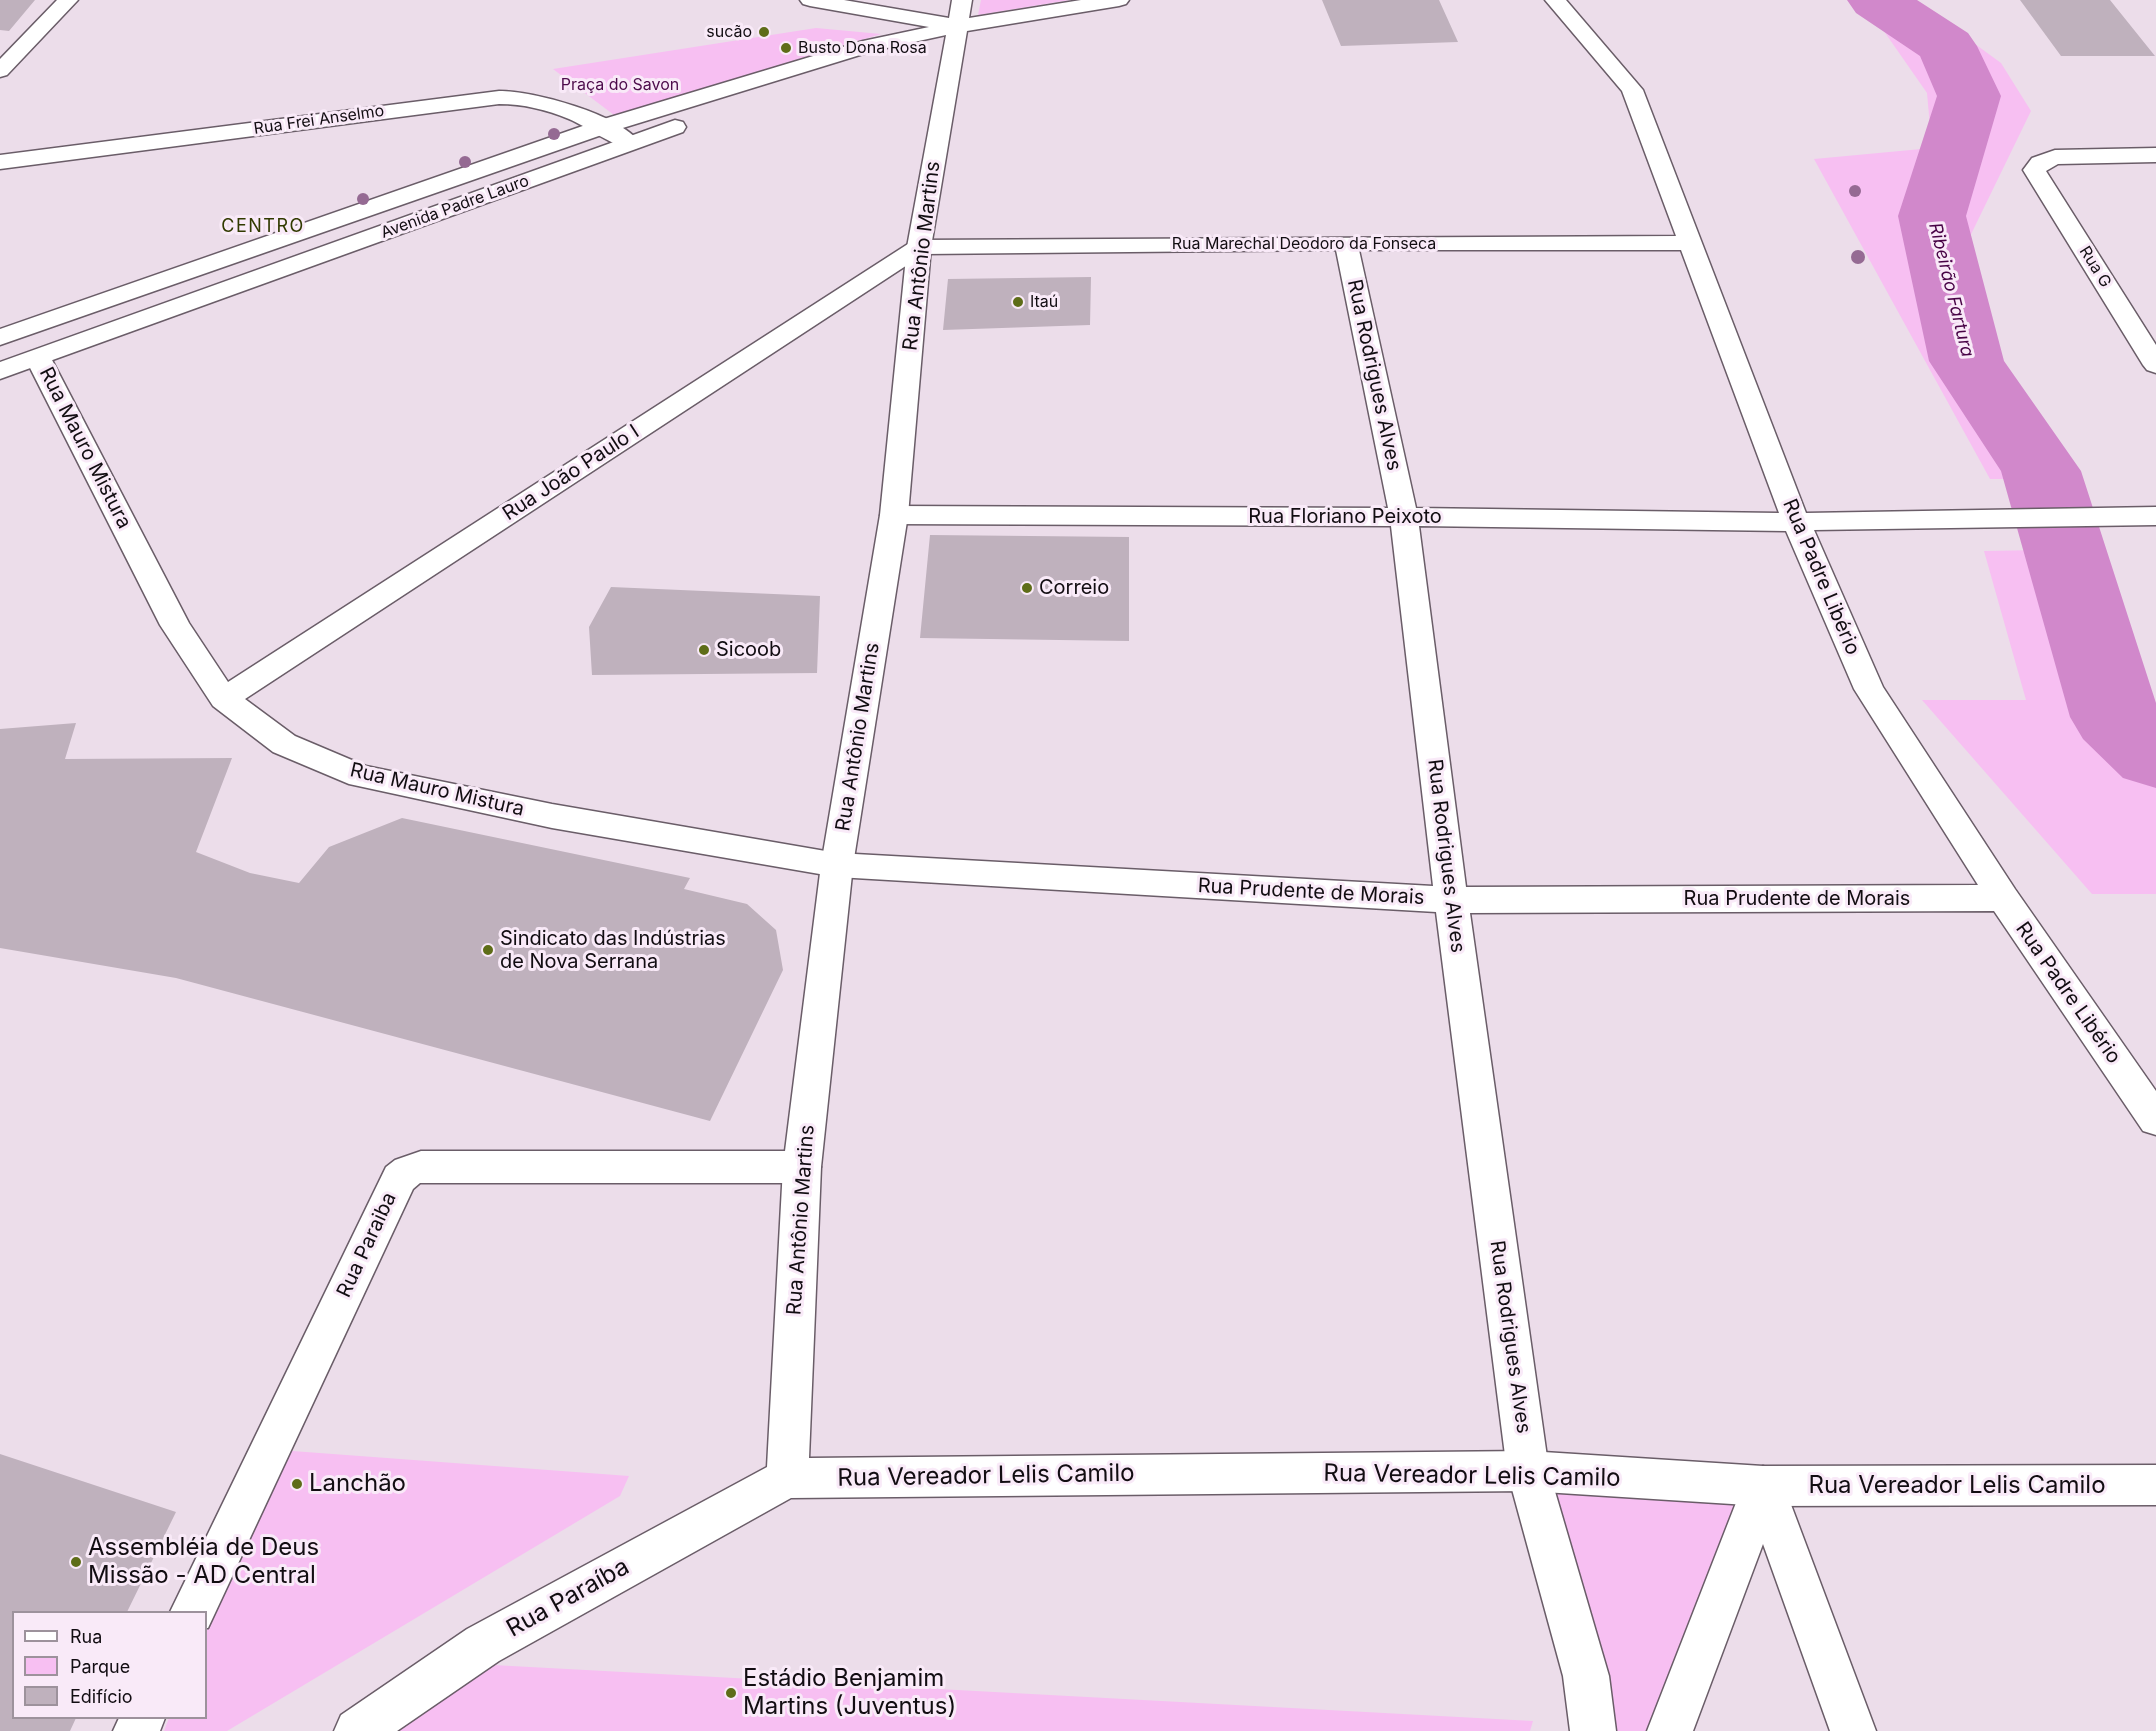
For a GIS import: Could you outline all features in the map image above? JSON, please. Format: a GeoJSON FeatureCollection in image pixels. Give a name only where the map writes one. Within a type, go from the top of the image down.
{"type":"FeatureCollection","features":[{"type":"Feature","properties":{"kind":"street"},"geometry":{"type":"LineString","coordinates":[[0,72],[68,0]]}},
{"type":"Feature","properties":{"kind":"street"},"geometry":{"type":"LineString","coordinates":[[810,0],[960,13],[1119,0]]}},
{"type":"Feature","properties":{"kind":"street","name":"Rua Padre Libério"},"geometry":{"type":"LineString","coordinates":[[1556,0],[1632,90],[1796,522],[1869,689],[2003,898],[2156,1120]]}},
{"type":"Feature","properties":{"kind":"street","name":"Avenida Padre Lauro"},"geometry":{"type":"LineString","coordinates":[[0,371],[867,59],[960,13]]}},
{"type":"Feature","properties":{"kind":"street","name":"Rua Antônio Martins"},"geometry":{"type":"LineString","coordinates":[[787,1478],[802,1167],[837,865],[894,515],[919,247],[960,13]]}},
{"type":"Feature","properties":{"kind":"street","name":"Avenida Padre Lauro"},"geometry":{"type":"LineString","coordinates":[[0,337],[605,126],[870,45],[907,39]]}},
{"type":"Feature","properties":{"kind":"street","name":"Rua Frei Anselmo"},"geometry":{"type":"LineString","coordinates":[[0,162],[476,99],[521,98],[555,106],[605,126],[629,143]]}},
{"type":"Feature","properties":{"kind":"street","name":"Rua G"},"geometry":{"type":"LineString","coordinates":[[2156,155],[2055,157],[2040,163],[2034,170],[2156,365]]}},
{"type":"Feature","properties":{"kind":"street","name":"Rua Rodrigues Alves"},"geometry":{"type":"LineString","coordinates":[[1346,243],[1404,517],[1451,900],[1528,1472],[1586,1676],[1593,1731]]}},
{"type":"Feature","properties":{"kind":"street","name":"Rua Marechal Deodoro da Fonseca"},"geometry":{"type":"LineString","coordinates":[[919,247],[1690,243]]}},
{"type":"Feature","properties":{"kind":"street","name":"Rua João Paulo I"},"geometry":{"type":"LineString","coordinates":[[224,699],[919,247]]}},
{"type":"Feature","properties":{"kind":"street","name":"Rua Mauro Mistura"},"geometry":{"type":"LineString","coordinates":[[38,358],[175,625],[224,699],[284,744],[360,776],[552,816],[837,865]]}},
{"type":"Feature","properties":{"kind":"street","name":"Rua Floriano Peixoto"},"geometry":{"type":"LineString","coordinates":[[894,515],[1404,517],[1796,522],[2156,516]]}},
{"type":"Feature","properties":{"kind":"street","name":"Rua Prudente de Morais"},"geometry":{"type":"LineString","coordinates":[[837,865],[1451,900],[2003,898]]}},
{"type":"Feature","properties":{"kind":"street","name":"Rua Paraiba"},"geometry":{"type":"LineString","coordinates":[[192,1611],[399,1178],[408,1171],[421,1167],[802,1167]]}},
{"type":"Feature","properties":{"kind":"street","name":"Rua Vereador Lelis Camilo"},"geometry":{"type":"LineString","coordinates":[[787,1478],[1528,1472],[1763,1486],[2156,1485]]}},
{"type":"Feature","properties":{"kind":"street","name":"Rua Paraíba"},"geometry":{"type":"LineString","coordinates":[[357,1731],[483,1645],[787,1478]]}},
{"type":"Feature","properties":{"kind":"street"},"geometry":{"type":"LineString","coordinates":[[1670,1731],[1763,1486]]}},
{"type":"Feature","properties":{"kind":"street"},"geometry":{"type":"LineString","coordinates":[[1763,1486],[1853,1731]]}},
{"type":"Feature","properties":{"kind":"green space"},"geometry":{"type":"Polygon","coordinates":[[[981,0],[1070,0],[978,15],[981,0]]]}},
{"type":"Feature","properties":{"kind":"green space"},"geometry":{"type":"Polygon","coordinates":[[[1919,3],[2001,63],[2031,111],[1959,259],[1997,357],[2082,479],[1990,479],[1814,159],[1932,148],[1927,93],[1865,4],[1919,3]]]}},
{"type":"Feature","properties":{"kind":"green space","name":"Praça do Savon"},"geometry":{"type":"Polygon","coordinates":[[[816,28],[881,34],[614,115],[553,69],[816,28]]]}},
{"type":"Feature","properties":{"kind":"green space"},"geometry":{"type":"Polygon","coordinates":[[[2096,549],[2119,682],[2156,727],[2156,894],[2092,894],[1922,700],[2026,700],[1984,551],[2096,549]]]}},
{"type":"Feature","properties":{"kind":"green space"},"geometry":{"type":"Polygon","coordinates":[[[279,1450],[629,1476],[620,1496],[227,1731],[164,1731],[169,1719],[207,1719],[207,1627],[279,1450]]]}},
{"type":"Feature","properties":{"kind":"green space"},"geometry":{"type":"Polygon","coordinates":[[[1538,1481],[1747,1494],[1658,1731],[1604,1731],[1538,1481]]]}},
{"type":"Feature","properties":{"kind":"green space","name":"Estádio Benjamim Martins (Juventus)"},"geometry":{"type":"Polygon","coordinates":[[[493,1665],[1533,1721],[1530,1731],[391,1731],[493,1665]]]}},
{"type":"Feature","properties":{"kind":"building"},"geometry":{"type":"Polygon","coordinates":[[[0,0],[35,0],[9,31],[0,30],[0,0]]]}},
{"type":"Feature","properties":{"kind":"building"},"geometry":{"type":"Polygon","coordinates":[[[1322,0],[1439,0],[1458,42],[1341,46],[1322,0]]]}},
{"type":"Feature","properties":{"kind":"building"},"geometry":{"type":"Polygon","coordinates":[[[2020,0],[2110,0],[2155,56],[2061,56],[2020,0]]]}},
{"type":"Feature","properties":{"kind":"building","name":"Itaú"},"geometry":{"type":"Polygon","coordinates":[[[1091,277],[1090,325],[943,330],[948,279],[1091,277]]]}},
{"type":"Feature","properties":{"kind":"building","name":"Correio"},"geometry":{"type":"Polygon","coordinates":[[[930,535],[1129,537],[1129,641],[920,638],[930,535]]]}},
{"type":"Feature","properties":{"kind":"building","name":"Sicoob"},"geometry":{"type":"Polygon","coordinates":[[[611,587],[820,596],[817,673],[592,675],[589,627],[611,587]]]}},
{"type":"Feature","properties":{"kind":"building","name":"Sindicato das Indústrias de Nova Serrana"},"geometry":{"type":"Polygon","coordinates":[[[76,723],[65,759],[232,758],[196,852],[250,873],[299,883],[329,847],[402,818],[690,878],[684,889],[747,904],[776,930],[783,970],[710,1121],[176,978],[0,948],[0,729],[76,723]]]}},
{"type":"Feature","properties":{"kind":"building","name":"Assembléia de Deus Missão - AD Central"},"geometry":{"type":"Polygon","coordinates":[[[0,1454],[176,1512],[127,1611],[12,1611],[12,1719],[76,1719],[70,1731],[0,1731],[0,1454]]]}},
{"type":"Feature","properties":{"kind":"waterway","name":"Ribeirão Fartura"},"geometry":{"type":"LineString","coordinates":[[1877,0],[1946,46],[1969,96],[1932,216],[1967,361],[2041,471],[2115,717],[2156,755]]}},
{"type":"Feature","properties":{"kind":"place","name":"sucão"},"geometry":{"type":"Point","coordinates":[764,32]}},
{"type":"Feature","properties":{"kind":"place","name":"Busto Dona Rosa"},"geometry":{"type":"Point","coordinates":[786,48]}},
{"type":"Feature","properties":{"kind":"place","name":"Itaú"},"geometry":{"type":"Point","coordinates":[1018,302]}},
{"type":"Feature","properties":{"kind":"place","name":"Correio"},"geometry":{"type":"Point","coordinates":[1027,588]}},
{"type":"Feature","properties":{"kind":"place","name":"Sicoob"},"geometry":{"type":"Point","coordinates":[704,650]}},
{"type":"Feature","properties":{"kind":"place","name":"Sindicato das Indústrias de Nova Serrana"},"geometry":{"type":"Point","coordinates":[488,950]}},
{"type":"Feature","properties":{"kind":"place","name":"Lanchão"},"geometry":{"type":"Point","coordinates":[297,1484]}},
{"type":"Feature","properties":{"kind":"place","name":"Assembléia de Deus Missão - AD Central"},"geometry":{"type":"Point","coordinates":[76,1562]}},
{"type":"Feature","properties":{"kind":"place","name":"Estádio Benjamim Martins (Juventus)"},"geometry":{"type":"Point","coordinates":[731,1693]}},
{"type":"Feature","properties":{"kind":"district","name":"CENTRO"},"geometry":{"type":"Point","coordinates":[263,227]}}]}
